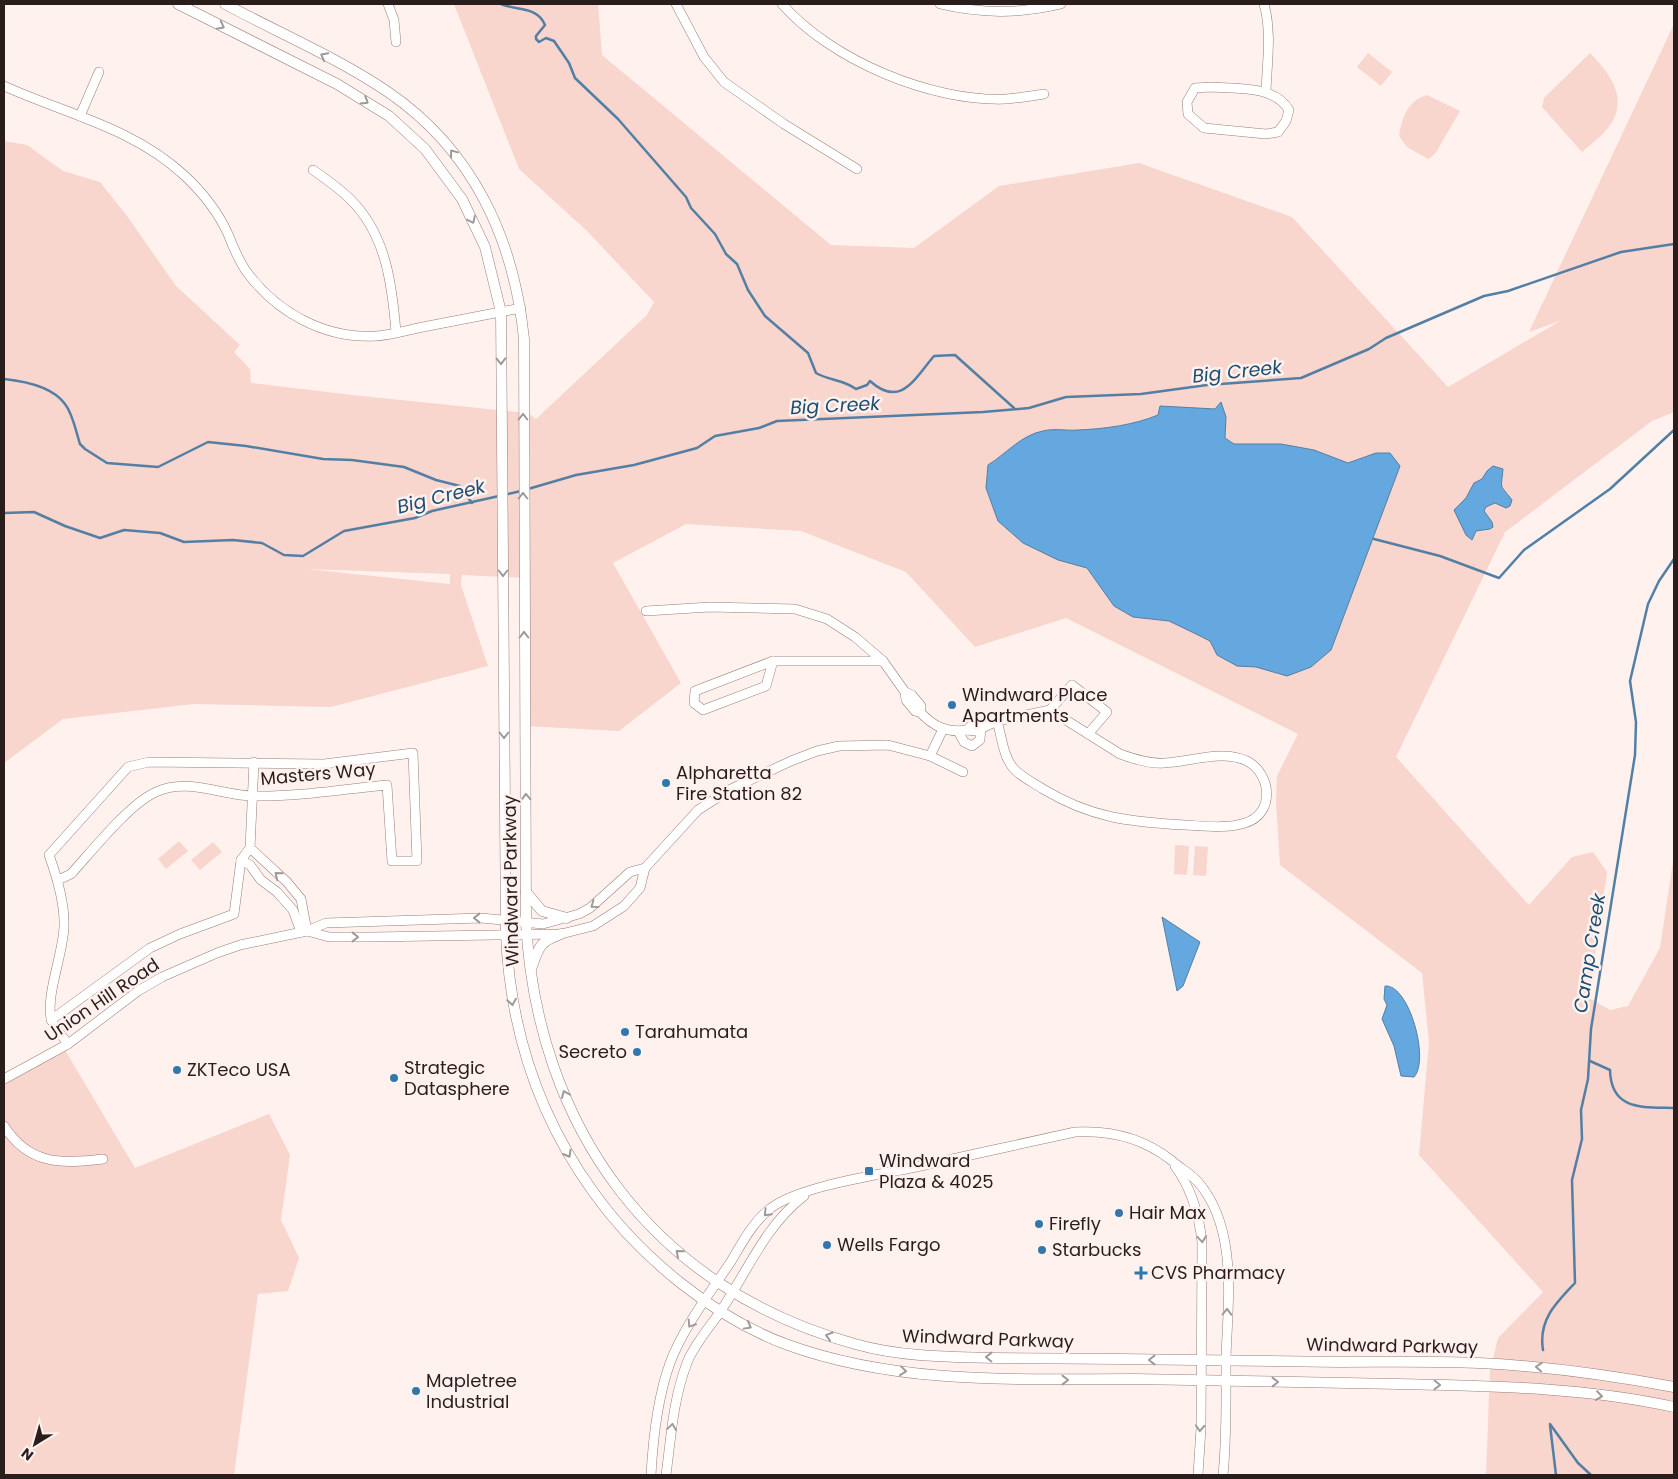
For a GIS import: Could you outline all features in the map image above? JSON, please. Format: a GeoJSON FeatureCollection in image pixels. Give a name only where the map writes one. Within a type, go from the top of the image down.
{"type":"FeatureCollection","features":[{"type":"Feature","properties":{"kind":"main road","name":"Windward Parkway"},"geometry":{"type":"LineString","coordinates":[[178,4],[337,84],[389,116],[425,149],[462,199],[485,247],[500,312],[506,934],[512,1004],[520,1042],[535,1086],[567,1152],[596,1196],[622,1228],[646,1253],[706,1301],[769,1337],[791,1346],[878,1369],[992,1380],[1226,1381],[1538,1387],[1674,1407]]}},
{"type":"Feature","properties":{"kind":"main road","name":"Windward Parkway"},"geometry":{"type":"LineString","coordinates":[[225,4],[388,92],[421,118],[449,148],[476,183],[506,247],[521,308],[524,339],[523,527],[526,935],[530,972],[543,1034],[553,1063],[566,1095],[600,1165],[622,1196],[664,1240],[717,1283],[774,1315],[858,1346],[911,1354],[1226,1361],[1478,1363],[1615,1376],[1674,1387]]}},
{"type":"Feature","properties":{"kind":"main road"},"geometry":{"type":"LineString","coordinates":[[526,892],[542,911],[567,918]]}},
{"type":"Feature","properties":{"kind":"main road"},"geometry":{"type":"LineString","coordinates":[[530,972],[540,945],[547,939],[561,934]]}},
{"type":"Feature","properties":{"kind":"street"},"geometry":{"type":"LineString","coordinates":[[388,4],[394,20],[396,42]]}},
{"type":"Feature","properties":{"kind":"street"},"geometry":{"type":"LineString","coordinates":[[676,4],[704,57],[724,82],[784,124],[857,169]]}},
{"type":"Feature","properties":{"kind":"street"},"geometry":{"type":"LineString","coordinates":[[782,4],[811,34],[871,68],[901,80],[935,90],[982,98],[1006,99],[1044,94]]}},
{"type":"Feature","properties":{"kind":"street"},"geometry":{"type":"LineString","coordinates":[[940,4],[982,12],[1011,12],[1061,4]]}},
{"type":"Feature","properties":{"kind":"street"},"geometry":{"type":"LineString","coordinates":[[1264,4],[1268,33],[1266,92]]}},
{"type":"Feature","properties":{"kind":"street"},"geometry":{"type":"LineString","coordinates":[[80,116],[99,72]]}},
{"type":"Feature","properties":{"kind":"street"},"geometry":{"type":"LineString","coordinates":[[4,86],[125,134],[160,156],[185,176],[216,213],[246,270],[261,288],[288,312],[315,326],[344,334],[376,336],[521,308]]}},
{"type":"Feature","properties":{"kind":"street"},"geometry":{"type":"LineString","coordinates":[[1211,87],[1266,92],[1283,100],[1289,110],[1286,121],[1278,132],[1266,134],[1204,128],[1188,114],[1187,102],[1195,88],[1211,87]]}},
{"type":"Feature","properties":{"kind":"street"},"geometry":{"type":"LineString","coordinates":[[313,170],[351,200],[376,234],[386,264],[396,332]]}},
{"type":"Feature","properties":{"kind":"street"},"geometry":{"type":"LineString","coordinates":[[646,611],[710,606],[795,609],[827,620],[855,637],[883,661],[912,702],[915,712],[920,712],[929,721],[943,730],[962,731],[980,725],[1050,710],[1072,684],[1107,712],[1088,734]]}},
{"type":"Feature","properties":{"kind":"street"},"geometry":{"type":"LineString","coordinates":[[773,661],[766,686],[704,710],[694,703],[694,691],[773,661],[883,661]]}},
{"type":"Feature","properties":{"kind":"street"},"geometry":{"type":"LineString","coordinates":[[997,721],[1008,761],[1014,770],[1059,798],[1090,812],[1125,821],[1214,826],[1245,823],[1256,817],[1263,810],[1267,797],[1265,778],[1248,762],[1221,757],[1152,763],[1120,754],[1050,710]]}},
{"type":"Feature","properties":{"kind":"street"},"geometry":{"type":"LineString","coordinates":[[962,731],[964,742],[972,746],[980,740],[980,725]]}},
{"type":"Feature","properties":{"kind":"street"},"geometry":{"type":"LineString","coordinates":[[930,756],[943,730]]}},
{"type":"Feature","properties":{"kind":"street"},"geometry":{"type":"LineString","coordinates":[[645,868],[683,825],[712,800],[817,750],[867,744],[888,745],[930,756],[963,772]]}},
{"type":"Feature","properties":{"kind":"street","name":"Masters Way"},"geometry":{"type":"LineString","coordinates":[[51,1020],[51,996],[60,962],[64,925],[58,880],[49,855],[128,767],[149,762],[324,764],[413,753],[417,861],[392,861],[388,785],[286,795],[252,796],[185,786],[157,792],[140,802],[71,874],[58,880]]}},
{"type":"Feature","properties":{"kind":"street","name":"Masters Way"},"geometry":{"type":"LineString","coordinates":[[250,848],[254,762]]}},
{"type":"Feature","properties":{"kind":"street"},"geometry":{"type":"LineString","coordinates":[[68,1044],[51,1020],[150,948],[180,934],[234,914],[242,860],[250,848],[287,882],[301,899],[304,932]]}},
{"type":"Feature","properties":{"kind":"street"},"geometry":{"type":"LineString","coordinates":[[242,860],[250,865],[261,880],[277,892],[293,910],[304,932]]}},
{"type":"Feature","properties":{"kind":"street","name":"Union Hill Road"},"geometry":{"type":"LineString","coordinates":[[4,1078],[68,1044],[138,991],[162,977],[206,957],[240,945],[304,932],[326,923],[471,918],[543,924],[567,918],[590,908],[630,872],[645,868],[640,888],[612,916],[593,926],[561,934],[329,937],[304,932]]}},
{"type":"Feature","properties":{"kind":"street"},"geometry":{"type":"LineString","coordinates":[[293,910],[301,899]]}},
{"type":"Feature","properties":{"kind":"street"},"geometry":{"type":"LineString","coordinates":[[376,920],[378,937]]}},
{"type":"Feature","properties":{"kind":"street"},"geometry":{"type":"LineString","coordinates":[[4,1126],[23,1149],[58,1163],[103,1159]]}},
{"type":"Feature","properties":{"kind":"street"},"geometry":{"type":"LineString","coordinates":[[651,1475],[661,1391],[670,1362],[682,1337],[752,1228],[769,1208],[782,1201],[810,1192],[870,1176],[1075,1132],[1116,1133],[1146,1144],[1187,1171],[1199,1183],[1212,1205],[1220,1224],[1228,1263],[1223,1475]]}},
{"type":"Feature","properties":{"kind":"street"},"geometry":{"type":"LineString","coordinates":[[1172,1162],[1191,1194],[1200,1222],[1202,1242],[1201,1428],[1198,1475]]}},
{"type":"Feature","properties":{"kind":"street"},"geometry":{"type":"LineString","coordinates":[[666,1475],[672,1423],[687,1361],[722,1310],[760,1244],[776,1223],[810,1192]]}},
{"type":"Feature","properties":{"kind":"shaded area"},"geometry":{"type":"Polygon","coordinates":[[[454,4],[598,4],[602,55],[831,245],[914,248],[999,186],[1139,163],[1292,217],[1448,387],[1560,321],[1529,332],[1674,24],[1674,412],[1652,421],[1505,532],[1396,757],[1529,905],[1572,857],[1593,852],[1607,872],[1589,998],[1610,1010],[1628,1006],[1660,948],[1674,855],[1674,1475],[1486,1475],[1490,1371],[1498,1338],[1543,1292],[1419,1155],[1429,1042],[1422,973],[1280,865],[1276,802],[1277,776],[1298,734],[1066,618],[975,647],[906,572],[801,531],[686,524],[613,563],[681,683],[619,731],[525,726],[527,578],[462,575],[461,585],[488,666],[331,707],[194,704],[63,719],[4,763],[4,141],[27,145],[63,171],[100,182],[127,216],[176,286],[240,345],[234,352],[250,369],[251,383],[528,413],[536,419],[647,315],[654,302],[587,231],[519,169],[454,4]],[[307,569],[449,584],[450,574],[307,569]]]}},
{"type":"Feature","properties":{"kind":"shaded area"},"geometry":{"type":"Polygon","coordinates":[[[1368,53],[1392,72],[1381,86],[1357,67],[1368,53]]]}},
{"type":"Feature","properties":{"kind":"shaded area"},"geometry":{"type":"Polygon","coordinates":[[[1590,53],[1611,79],[1618,98],[1614,118],[1608,128],[1582,152],[1542,107],[1544,98],[1590,53]]]}},
{"type":"Feature","properties":{"kind":"shaded area"},"geometry":{"type":"Polygon","coordinates":[[[1427,95],[1460,111],[1435,154],[1428,159],[1407,147],[1399,136],[1404,117],[1410,106],[1427,95]]]}},
{"type":"Feature","properties":{"kind":"shaded area"},"geometry":{"type":"Polygon","coordinates":[[[179,841],[188,851],[166,869],[158,859],[179,841]]]}},
{"type":"Feature","properties":{"kind":"shaded area"},"geometry":{"type":"Polygon","coordinates":[[[213,842],[222,852],[200,870],[191,860],[213,842]]]}},
{"type":"Feature","properties":{"kind":"shaded area"},"geometry":{"type":"Polygon","coordinates":[[[1175,845],[1189,846],[1187,875],[1174,874],[1175,845]]]}},
{"type":"Feature","properties":{"kind":"shaded area"},"geometry":{"type":"Polygon","coordinates":[[[1195,846],[1208,847],[1206,876],[1193,875],[1195,846]]]}},
{"type":"Feature","properties":{"kind":"shaded area"},"geometry":{"type":"Polygon","coordinates":[[[62,1045],[135,1168],[269,1114],[290,1155],[281,1220],[299,1258],[288,1291],[258,1294],[234,1475],[4,1475],[4,1076],[62,1045]]]}},
{"type":"Feature","properties":{"kind":"water"},"geometry":{"type":"Polygon","coordinates":[[[1221,402],[1226,417],[1225,438],[1234,444],[1281,444],[1314,450],[1348,463],[1376,453],[1390,453],[1400,466],[1331,650],[1311,667],[1287,676],[1256,667],[1237,666],[1217,655],[1210,641],[1196,634],[1169,621],[1133,617],[1114,606],[1087,568],[1058,560],[1023,543],[998,521],[986,488],[988,465],[1035,433],[1052,430],[1119,426],[1158,415],[1160,406],[1215,409],[1221,402]]]}},
{"type":"Feature","properties":{"kind":"water"},"geometry":{"type":"Polygon","coordinates":[[[1493,466],[1503,469],[1502,486],[1512,500],[1510,506],[1506,508],[1495,503],[1486,507],[1484,511],[1492,522],[1493,527],[1476,531],[1472,540],[1466,535],[1454,510],[1466,498],[1474,483],[1482,479],[1493,466]]]}},
{"type":"Feature","properties":{"kind":"water"},"geometry":{"type":"Polygon","coordinates":[[[1162,917],[1200,942],[1183,986],[1177,991],[1162,917]]]}},
{"type":"Feature","properties":{"kind":"water"},"geometry":{"type":"Polygon","coordinates":[[[1385,986],[1394,989],[1402,997],[1415,1024],[1420,1055],[1414,1077],[1401,1076],[1394,1046],[1382,1019],[1387,1005],[1384,999],[1385,986]]]}},
{"type":"Feature","properties":{"kind":"waterway"},"geometry":{"type":"LineString","coordinates":[[501,4],[532,12],[541,19],[545,25],[536,36],[536,39],[539,42],[546,38],[554,41],[569,63],[575,78],[618,119],[686,197],[691,208],[715,234],[726,254],[737,264],[748,290],[765,316],[808,353],[816,373],[846,383],[856,389],[867,385],[870,381],[881,389],[890,392],[899,391],[914,381],[934,356],[955,355],[1014,408]]}},
{"type":"Feature","properties":{"kind":"waterway","name":"Big Creek"},"geometry":{"type":"LineString","coordinates":[[528,489],[576,475],[634,465],[697,448],[715,436],[759,428],[777,421],[983,412],[1029,408],[1066,397],[1141,394],[1207,385],[1301,378],[1369,349],[1386,338],[1484,296],[1508,291],[1621,252],[1674,244]]}},
{"type":"Feature","properties":{"kind":"waterway"},"geometry":{"type":"LineString","coordinates":[[4,379],[20,381],[53,393],[65,404],[70,413],[80,444],[107,463],[158,467],[208,442],[246,446],[323,459],[352,460],[404,467],[436,480],[460,486],[472,503]]}},
{"type":"Feature","properties":{"kind":"waterway"},"geometry":{"type":"LineString","coordinates":[[1374,539],[1440,556],[1499,578],[1524,550],[1610,489],[1674,430]]}},
{"type":"Feature","properties":{"kind":"waterway","name":"Big Creek"},"geometry":{"type":"LineString","coordinates":[[504,495],[521,491]]}},
{"type":"Feature","properties":{"kind":"waterway","name":"Big Creek"},"geometry":{"type":"LineString","coordinates":[[4,513],[34,512],[65,526],[100,538],[124,530],[160,533],[184,542],[233,540],[262,543],[284,555],[303,556],[344,531],[415,518],[432,511],[499,496]]}},
{"type":"Feature","properties":{"kind":"waterway","name":"Camp Creek"},"geometry":{"type":"LineString","coordinates":[[1543,1350],[1542,1339],[1546,1321],[1555,1305],[1575,1283],[1572,1180],[1582,1139],[1581,1110],[1588,1079],[1591,1029],[1635,755],[1636,722],[1630,681],[1648,604],[1659,581],[1674,559]]}},
{"type":"Feature","properties":{"kind":"waterway"},"geometry":{"type":"LineString","coordinates":[[1590,1061],[1610,1070],[1616,1093],[1623,1100],[1640,1106],[1674,1108]]}},
{"type":"Feature","properties":{"kind":"waterway"},"geometry":{"type":"LineString","coordinates":[[1550,1424],[1578,1463],[1591,1475]]}},
{"type":"Feature","properties":{"kind":"waterway","name":"Camp Creek"},"geometry":{"type":"LineString","coordinates":[[1550,1425],[1556,1475]]}},
{"type":"Feature","properties":{"kind":"place","name":"Windward Place Apartments"},"geometry":{"type":"Point","coordinates":[952,705]}},
{"type":"Feature","properties":{"kind":"place","name":"Alpharetta Fire Station 82"},"geometry":{"type":"Point","coordinates":[666,783]}},
{"type":"Feature","properties":{"kind":"place","name":"Tarahumata"},"geometry":{"type":"Point","coordinates":[625,1032]}},
{"type":"Feature","properties":{"kind":"place","name":"Secreto"},"geometry":{"type":"Point","coordinates":[637,1052]}},
{"type":"Feature","properties":{"kind":"place","name":"ZKTeco USA"},"geometry":{"type":"Point","coordinates":[177,1070]}},
{"type":"Feature","properties":{"kind":"place","name":"Strategic Datasphere"},"geometry":{"type":"Point","coordinates":[394,1078]}},
{"type":"Feature","properties":{"kind":"place","name":"Windward Plaza & 4025"},"geometry":{"type":"Point","coordinates":[869,1171]}},
{"type":"Feature","properties":{"kind":"place","name":"Hair Max"},"geometry":{"type":"Point","coordinates":[1119,1213]}},
{"type":"Feature","properties":{"kind":"place","name":"Firefly"},"geometry":{"type":"Point","coordinates":[1039,1224]}},
{"type":"Feature","properties":{"kind":"place","name":"Wells Fargo"},"geometry":{"type":"Point","coordinates":[827,1245]}},
{"type":"Feature","properties":{"kind":"place","name":"Starbucks"},"geometry":{"type":"Point","coordinates":[1042,1250]}},
{"type":"Feature","properties":{"kind":"place","name":"CVS Pharmacy"},"geometry":{"type":"Point","coordinates":[1141,1273]}},
{"type":"Feature","properties":{"kind":"place","name":"Mapletree Industrial"},"geometry":{"type":"Point","coordinates":[416,1391]}}]}
